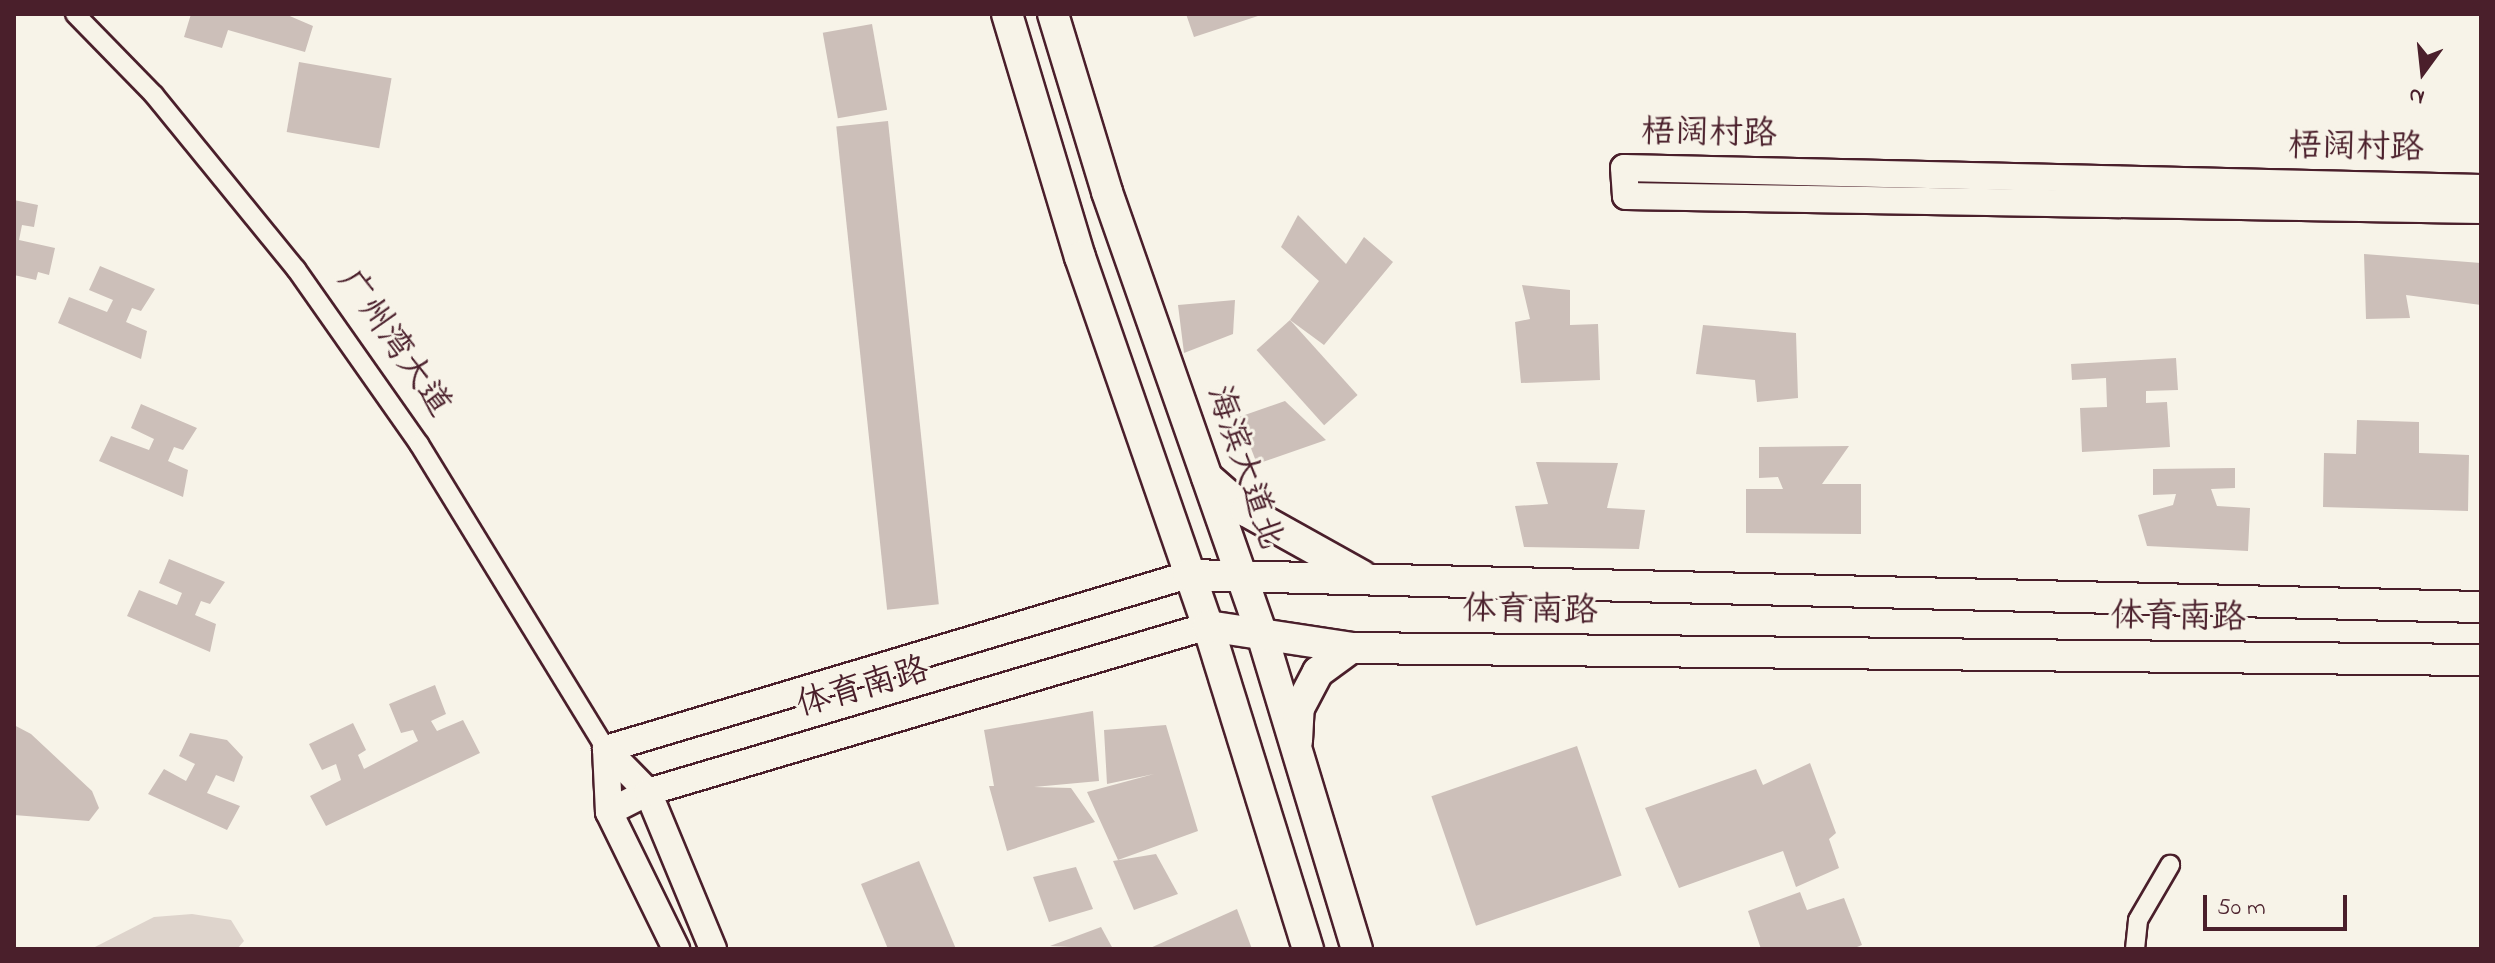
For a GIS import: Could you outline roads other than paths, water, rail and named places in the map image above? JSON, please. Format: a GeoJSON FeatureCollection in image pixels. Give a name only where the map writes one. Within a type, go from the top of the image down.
{"type":"FeatureCollection","features":[{"type":"Feature","properties":{"kind":"main road"},"geometry":{"type":"LineString","coordinates":[[1007,14],[1080,257],[1208,626],[1308,949]]}},
{"type":"Feature","properties":{"kind":"main road","name":"海滨大道北"},"geometry":{"type":"LineString","coordinates":[[1053,14],[1107,192],[1263,638],[1296,759],[1357,949]]}},
{"type":"Feature","properties":{"kind":"main road"},"geometry":{"type":"LineString","coordinates":[[1206,476],[1243,509],[1306,549],[1370,580]]}},
{"type":"Feature","properties":{"kind":"main road","name":"体育南路"},"geometry":{"type":"LineString","coordinates":[[1188,575],[2481,607]]}},
{"type":"Feature","properties":{"kind":"main road","name":"体育南路"},"geometry":{"type":"LineString","coordinates":[[1208,626],[1263,638],[1351,648],[2481,660]]}},
{"type":"Feature","properties":{"kind":"main road"},"geometry":{"type":"LineString","coordinates":[[1296,759],[1299,708],[1318,672],[1351,648]]}},
{"type":"Feature","properties":{"kind":"street","name":"广州湾大道"},"geometry":{"type":"LineString","coordinates":[[75,14],[154,95],[296,269],[419,444],[606,749],[648,792],[713,949]]}},
{"type":"Feature","properties":{"kind":"street","name":"梧阔村路"},"geometry":{"type":"LineString","coordinates":[[2481,188],[1624,168],[1626,196],[2481,210]]}},
{"type":"Feature","properties":{"kind":"street","name":"体育南路"},"geometry":{"type":"LineString","coordinates":[[606,749],[1188,575]]}},
{"type":"Feature","properties":{"kind":"street","name":"体育南路"},"geometry":{"type":"LineString","coordinates":[[609,812],[648,792],[1208,626]]}},
{"type":"Feature","properties":{"kind":"street","name":"广州湾大道"},"geometry":{"type":"LineString","coordinates":[[606,749],[609,812],[676,949]]}},
{"type":"Feature","properties":{"kind":"street"},"geometry":{"type":"LineString","coordinates":[[2135,949],[2138,920],[2170,865]]}}]}
